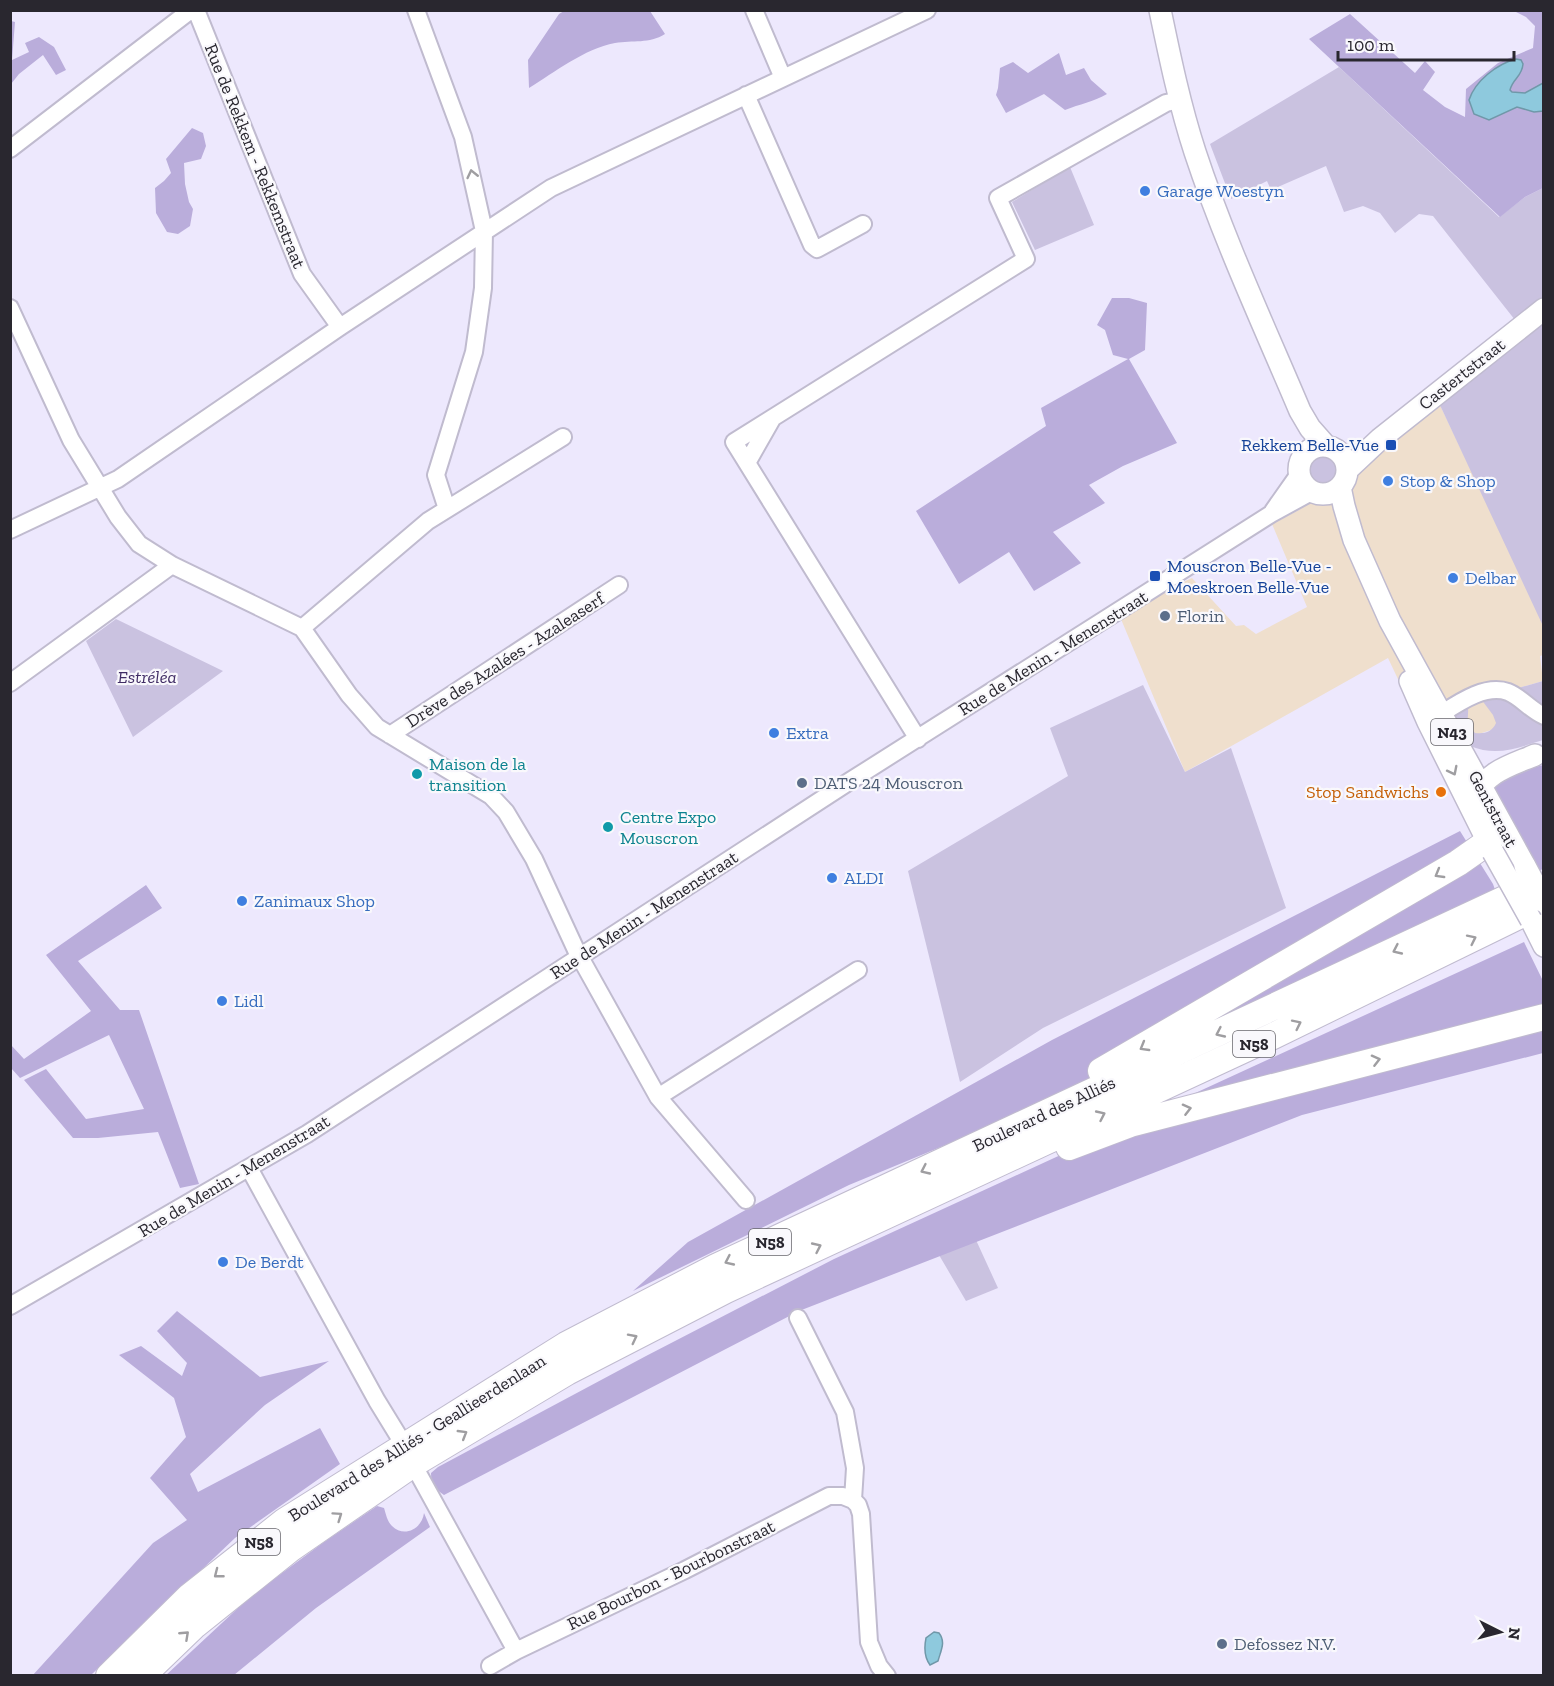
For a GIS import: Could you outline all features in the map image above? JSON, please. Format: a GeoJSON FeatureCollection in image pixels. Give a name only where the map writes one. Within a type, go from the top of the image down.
{"type":"FeatureCollection","features":[{"type":"Feature","properties":{"kind":"highway","name":"N58"},"geometry":{"type":"LineString","coordinates":[[978,1145],[1036,1106],[1125,1058],[1458,863],[1499,847]]}},
{"type":"Feature","properties":{"kind":"highway","name":"Boulevard des Alliés"},"geometry":{"type":"LineString","coordinates":[[566,1345],[716,1267],[978,1145],[1536,901]]}},
{"type":"Feature","properties":{"kind":"highway","name":"Boulevard des Alliés"},"geometry":{"type":"LineString","coordinates":[[745,1281],[1273,1036],[1536,901]]}},
{"type":"Feature","properties":{"kind":"highway","name":"N58"},"geometry":{"type":"LineString","coordinates":[[971,1175],[1016,1167],[1130,1124],[1544,1017]]}},
{"type":"Feature","properties":{"kind":"highway","name":"Boulevard des Alliés - Geallieerdenlaan"},"geometry":{"type":"LineString","coordinates":[[107,1676],[135,1666],[189,1597],[285,1521],[409,1454],[745,1281]]}},
{"type":"Feature","properties":{"kind":"highway","name":"Boulevard des Alliés - Geallieerdenlaan"},"geometry":{"type":"LineString","coordinates":[[409,1454],[566,1345]]}},
{"type":"Feature","properties":{"kind":"main road","name":"N43"},"geometry":{"type":"LineString","coordinates":[[1160,10],[1179,100],[1212,201],[1300,411],[1310,428],[1346,462],[1331,486],[1333,511],[1354,540],[1390,621],[1397,649],[1435,718],[1474,812],[1536,901],[1544,946]]}},
{"type":"Feature","properties":{"kind":"main road","name":"Castertstraat"},"geometry":{"type":"LineString","coordinates":[[1331,486],[1380,439],[1544,309]]}},
{"type":"Feature","properties":{"kind":"main road","name":"N43"},"geometry":{"type":"LineString","coordinates":[[1300,411],[1302,482],[1331,486]]}},
{"type":"Feature","properties":{"kind":"main road","name":"Castertstraat"},"geometry":{"type":"LineString","coordinates":[[1331,448],[1359,447],[1380,439]]}},
{"type":"Feature","properties":{"kind":"main road"},"geometry":{"type":"LineString","coordinates":[[1301,465],[1313,448],[1331,448]]}},
{"type":"Feature","properties":{"kind":"main road","name":"Gentstraat"},"geometry":{"type":"LineString","coordinates":[[1435,718],[1469,762],[1480,785],[1499,847],[1536,901]]}},
{"type":"Feature","properties":{"kind":"main road"},"geometry":{"type":"LineString","coordinates":[[1469,762],[1475,759],[1493,761],[1539,753]]}},
{"type":"Feature","properties":{"kind":"main road"},"geometry":{"type":"LineString","coordinates":[[1474,812],[1475,797],[1480,785],[1493,774],[1539,753]]}},
{"type":"Feature","properties":{"kind":"street"},"geometry":{"type":"LineString","coordinates":[[10,149],[191,10]]}},
{"type":"Feature","properties":{"kind":"street","name":"Rue de Rekkem - Rekkemstraat"},"geometry":{"type":"LineString","coordinates":[[196,10],[302,274],[340,327]]}},
{"type":"Feature","properties":{"kind":"street"},"geometry":{"type":"LineString","coordinates":[[416,10],[463,137],[484,231],[483,288],[474,352],[436,474],[447,509]]}},
{"type":"Feature","properties":{"kind":"street"},"geometry":{"type":"LineString","coordinates":[[754,10],[783,78]]}},
{"type":"Feature","properties":{"kind":"street"},"geometry":{"type":"LineString","coordinates":[[10,530],[118,479],[340,327],[551,188],[927,10]]}},
{"type":"Feature","properties":{"kind":"street"},"geometry":{"type":"LineString","coordinates":[[746,95],[812,245],[817,249],[863,224]]}},
{"type":"Feature","properties":{"kind":"street"},"geometry":{"type":"LineString","coordinates":[[918,738],[734,442],[1026,259],[998,198],[1166,103],[1179,100]]}},
{"type":"Feature","properties":{"kind":"street"},"geometry":{"type":"LineString","coordinates":[[12,315],[71,440],[133,538],[148,551],[172,566],[302,628],[348,695],[376,727],[491,796],[506,812],[534,859],[580,956],[658,1097],[746,1200]]}},
{"type":"Feature","properties":{"kind":"street"},"geometry":{"type":"LineString","coordinates":[[747,463],[772,419]]}},
{"type":"Feature","properties":{"kind":"street"},"geometry":{"type":"LineString","coordinates":[[302,628],[428,521],[563,437]]}},
{"type":"Feature","properties":{"kind":"street","name":"Rue de Menin - Menenstraat"},"geometry":{"type":"LineString","coordinates":[[1271,514],[1301,465]]}},
{"type":"Feature","properties":{"kind":"street","name":"Rue de Menin - Menenstraat"},"geometry":{"type":"LineString","coordinates":[[10,1306],[307,1134],[918,738],[1271,514],[1331,486]]}},
{"type":"Feature","properties":{"kind":"street"},"geometry":{"type":"LineString","coordinates":[[10,683],[172,566]]}},
{"type":"Feature","properties":{"kind":"street","name":"Drève des Azalées - Azaleaserf"},"geometry":{"type":"LineString","coordinates":[[390,735],[620,585]]}},
{"type":"Feature","properties":{"kind":"street"},"geometry":{"type":"LineString","coordinates":[[1435,718],[1484,692],[1500,691],[1516,697],[1532,711],[1544,716]]}},
{"type":"Feature","properties":{"kind":"street"},"geometry":{"type":"LineString","coordinates":[[658,1097],[858,970]]}},
{"type":"Feature","properties":{"kind":"street"},"geometry":{"type":"LineString","coordinates":[[249,1168],[516,1651]]}},
{"type":"Feature","properties":{"kind":"street"},"geometry":{"type":"LineString","coordinates":[[798,1318],[845,1412],[855,1468],[853,1500],[858,1504],[861,1514],[868,1642],[879,1666],[887,1676]]}},
{"type":"Feature","properties":{"kind":"street","name":"Rue Bourbon - Bourbonstraat"},"geometry":{"type":"LineString","coordinates":[[490,1666],[829,1496],[843,1496],[853,1500]]}},
{"type":"Feature","properties":{"kind":"shaded area"},"geometry":{"type":"Polygon","coordinates":[[[564,11],[650,11],[665,34],[653,39],[615,43],[592,50],[529,88],[528,60],[559,14],[564,11]]]}},
{"type":"Feature","properties":{"kind":"shaded area"},"geometry":{"type":"Polygon","coordinates":[[[1514,11],[1543,11],[1543,188],[1525,197],[1500,217],[1309,39],[1350,14],[1415,73],[1425,61],[1435,72],[1423,90],[1445,107],[1465,117],[1466,89],[1498,63],[1533,48],[1535,26],[1526,17],[1514,11]]]}},
{"type":"Feature","properties":{"kind":"shaded area"},"geometry":{"type":"Polygon","coordinates":[[[11,21],[15,22],[12,60],[29,52],[25,43],[39,37],[54,47],[66,70],[56,75],[43,55],[19,74],[11,84],[11,21]]]}},
{"type":"Feature","properties":{"kind":"shaded area"},"geometry":{"type":"Polygon","coordinates":[[[1059,53],[1066,75],[1084,68],[1091,80],[1107,94],[1065,110],[1044,94],[1006,113],[996,95],[1000,68],[1013,62],[1028,73],[1059,53]]]}},
{"type":"Feature","properties":{"kind":"shaded area"},"geometry":{"type":"Polygon","coordinates":[[[192,128],[203,133],[206,146],[201,159],[184,163],[185,184],[193,209],[190,226],[178,234],[167,232],[156,213],[155,188],[171,173],[166,159],[192,128]]]}},
{"type":"Feature","properties":{"kind":"shaded area"},"geometry":{"type":"Polygon","coordinates":[[[1112,298],[1129,298],[1147,303],[1145,350],[1129,359],[1177,443],[1123,466],[1089,485],[1105,503],[1053,532],[1081,563],[1034,591],[1009,552],[959,584],[916,511],[1046,426],[1041,408],[1128,359],[1113,355],[1105,330],[1097,325],[1112,298]]]}},
{"type":"Feature","properties":{"kind":"shaded area"},"geometry":{"type":"Polygon","coordinates":[[[1439,403],[1543,621],[1543,655],[1540,656],[1543,681],[1515,689],[1532,717],[1431,749],[1388,658],[1185,772],[1118,612],[1192,578],[1236,626],[1244,625],[1256,634],[1307,607],[1272,524],[1299,510],[1334,485],[1439,403]]]}},
{"type":"Feature","properties":{"kind":"shaded area"},"geometry":{"type":"Polygon","coordinates":[[[1543,765],[1543,869],[1536,872],[1494,794],[1492,784],[1516,772],[1543,765]]]}},
{"type":"Feature","properties":{"kind":"shaded area"},"geometry":{"type":"Polygon","coordinates":[[[1460,831],[1493,884],[1499,901],[1260,1015],[849,1185],[633,1291],[688,1242],[1052,1040],[1460,831]]]}},
{"type":"Feature","properties":{"kind":"shaded area"},"geometry":{"type":"Polygon","coordinates":[[[146,885],[162,908],[78,961],[120,1010],[139,1010],[199,1184],[180,1188],[158,1132],[73,1138],[24,1080],[46,1069],[86,1119],[144,1109],[109,1035],[20,1078],[11,1068],[11,1045],[24,1059],[91,1011],[46,955],[146,885]]]}},
{"type":"Feature","properties":{"kind":"shaded area"},"geometry":{"type":"Polygon","coordinates":[[[1524,942],[1543,981],[1543,1053],[1302,1115],[799,1311],[444,1495],[432,1483],[431,1473],[438,1467],[834,1259],[1524,942]]]}},
{"type":"Feature","properties":{"kind":"shaded area"},"geometry":{"type":"Polygon","coordinates":[[[177,1311],[260,1377],[329,1361],[265,1405],[190,1474],[198,1492],[320,1428],[340,1464],[235,1538],[91,1675],[32,1676],[153,1543],[187,1520],[150,1478],[186,1437],[174,1398],[119,1355],[141,1346],[182,1376],[187,1363],[157,1331],[177,1311]]]}},
{"type":"Feature","properties":{"kind":"shaded area"},"geometry":{"type":"Polygon","coordinates":[[[377,1506],[384,1508],[389,1522],[397,1530],[412,1530],[423,1519],[424,1513],[430,1527],[316,1608],[234,1675],[165,1676],[251,1596],[377,1506]]]}},
{"type":"Feature","properties":{"kind":"green space"},"geometry":{"type":"Polygon","coordinates":[[[1339,67],[1499,217],[1525,197],[1543,188],[1543,297],[1515,320],[1433,216],[1419,214],[1395,233],[1380,213],[1363,206],[1344,212],[1326,166],[1271,190],[1267,181],[1231,199],[1210,144],[1339,67]]]}},
{"type":"Feature","properties":{"kind":"green space"},"geometry":{"type":"Polygon","coordinates":[[[1070,167],[1094,225],[1035,250],[1012,202],[1070,167]]]}},
{"type":"Feature","properties":{"kind":"green space"},"geometry":{"type":"Polygon","coordinates":[[[1543,322],[1543,626],[1439,403],[1543,322]]]}},
{"type":"Feature","properties":{"kind":"green space"},"geometry":{"type":"Polygon","coordinates":[[[1323,455],[1333,459],[1337,469],[1333,479],[1323,483],[1313,479],[1309,469],[1313,459],[1323,455]]]}},
{"type":"Feature","properties":{"kind":"green space","name":"Estréléa"},"geometry":{"type":"Polygon","coordinates":[[[116,619],[223,671],[133,737],[86,641],[116,619]]]}},
{"type":"Feature","properties":{"kind":"green space"},"geometry":{"type":"Polygon","coordinates":[[[1543,681],[1543,709],[1515,689],[1543,681]]]}},
{"type":"Feature","properties":{"kind":"green space"},"geometry":{"type":"Polygon","coordinates":[[[1143,685],[1185,772],[1231,748],[1286,908],[1043,1028],[960,1082],[908,871],[1068,776],[1050,728],[1143,685]]]}},
{"type":"Feature","properties":{"kind":"green space"},"geometry":{"type":"Polygon","coordinates":[[[1502,695],[1543,721],[1543,740],[1498,751],[1470,746],[1454,717],[1457,712],[1468,706],[1469,726],[1475,733],[1488,732],[1496,723],[1481,699],[1502,695]]]}},
{"type":"Feature","properties":{"kind":"green space"},"geometry":{"type":"Polygon","coordinates":[[[976,1240],[998,1288],[966,1301],[939,1255],[976,1240]]]}},
{"type":"Feature","properties":{"kind":"water"},"geometry":{"type":"Polygon","coordinates":[[[1516,59],[1521,60],[1523,64],[1510,90],[1525,93],[1543,83],[1543,111],[1534,112],[1517,107],[1489,120],[1474,114],[1469,100],[1476,86],[1494,69],[1516,59]]]}},
{"type":"Feature","properties":{"kind":"water"},"geometry":{"type":"Polygon","coordinates":[[[934,1632],[941,1636],[942,1646],[938,1661],[930,1665],[926,1656],[925,1642],[926,1638],[934,1632]]]}},
{"type":"Feature","properties":{"kind":"place","name":"Garage Woestyn"},"geometry":{"type":"Point","coordinates":[1145,191]}},
{"type":"Feature","properties":{"kind":"place","name":"Rekkem Belle-Vue"},"geometry":{"type":"Point","coordinates":[1391,445]}},
{"type":"Feature","properties":{"kind":"place","name":"Stop & Shop"},"geometry":{"type":"Point","coordinates":[1388,481]}},
{"type":"Feature","properties":{"kind":"place","name":"Mouscron Belle-Vue - Moeskroen Belle-Vue"},"geometry":{"type":"Point","coordinates":[1155,576]}},
{"type":"Feature","properties":{"kind":"place","name":"Delbar"},"geometry":{"type":"Point","coordinates":[1453,578]}},
{"type":"Feature","properties":{"kind":"place","name":"Florin"},"geometry":{"type":"Point","coordinates":[1165,616]}},
{"type":"Feature","properties":{"kind":"place","name":"Extra"},"geometry":{"type":"Point","coordinates":[774,733]}},
{"type":"Feature","properties":{"kind":"place","name":"Maison de la transition"},"geometry":{"type":"Point","coordinates":[417,774]}},
{"type":"Feature","properties":{"kind":"place","name":"DATS 24 Mouscron"},"geometry":{"type":"Point","coordinates":[802,783]}},
{"type":"Feature","properties":{"kind":"place","name":"Stop Sandwichs"},"geometry":{"type":"Point","coordinates":[1441,792]}},
{"type":"Feature","properties":{"kind":"place","name":"Centre Expo Mouscron"},"geometry":{"type":"Point","coordinates":[608,827]}},
{"type":"Feature","properties":{"kind":"place","name":"ALDI"},"geometry":{"type":"Point","coordinates":[832,878]}},
{"type":"Feature","properties":{"kind":"place","name":"Zanimaux Shop"},"geometry":{"type":"Point","coordinates":[242,901]}},
{"type":"Feature","properties":{"kind":"place","name":"Lidl"},"geometry":{"type":"Point","coordinates":[222,1001]}},
{"type":"Feature","properties":{"kind":"place","name":"De Berdt"},"geometry":{"type":"Point","coordinates":[223,1262]}},
{"type":"Feature","properties":{"kind":"place","name":"Defossez N.V."},"geometry":{"type":"Point","coordinates":[1222,1644]}}]}
